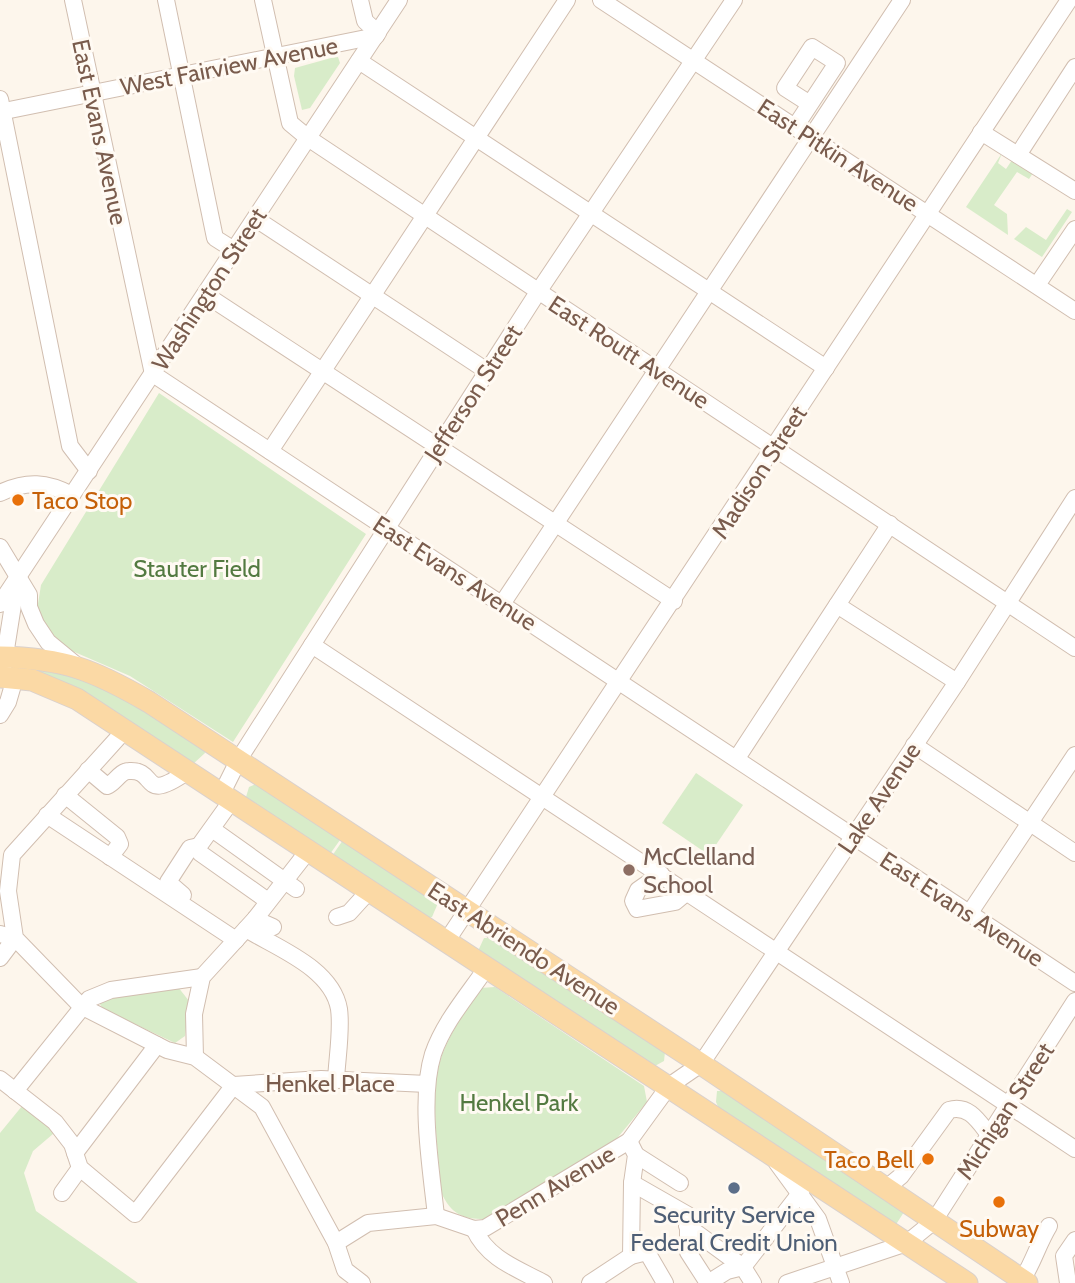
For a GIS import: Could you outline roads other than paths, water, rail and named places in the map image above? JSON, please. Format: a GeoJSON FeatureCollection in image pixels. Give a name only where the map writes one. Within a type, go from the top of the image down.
{"type":"FeatureCollection","features":[{"type":"Feature","properties":{"kind":"main road","name":"East Abriendo Avenue"},"geometry":{"type":"LineString","coordinates":[[4,669],[76,665],[105,677],[149,702],[701,1064],[1025,1281]]}},
{"type":"Feature","properties":{"kind":"main road","name":"East Abriendo Avenue"},"geometry":{"type":"LineString","coordinates":[[4,669],[77,699],[669,1086],[771,1157],[967,1283]]}},
{"type":"Feature","properties":{"kind":"street","name":"East Evans Avenue"},"geometry":{"type":"LineString","coordinates":[[73,0],[153,374],[1075,983]]}},
{"type":"Feature","properties":{"kind":"street"},"geometry":{"type":"LineString","coordinates":[[166,0],[215,238],[234,250]]}},
{"type":"Feature","properties":{"kind":"street","name":"East Routt Avenue"},"geometry":{"type":"LineString","coordinates":[[263,0],[290,123],[424,216],[1075,648]]}},
{"type":"Feature","properties":{"kind":"street"},"geometry":{"type":"LineString","coordinates":[[360,0],[365,22],[377,35]]}},
{"type":"Feature","properties":{"kind":"street","name":"Washington Street"},"geometry":{"type":"LineString","coordinates":[[0,604],[400,0]]}},
{"type":"Feature","properties":{"kind":"street"},"geometry":{"type":"LineString","coordinates":[[270,451],[567,0]]}},
{"type":"Feature","properties":{"kind":"street","name":"East Pitkin Avenue"},"geometry":{"type":"LineString","coordinates":[[601,0],[1075,311]]}},
{"type":"Feature","properties":{"kind":"street","name":"Jefferson Street"},"geometry":{"type":"LineString","coordinates":[[245,931],[169,886],[168,882],[190,848],[200,849],[227,796],[239,760],[538,292],[734,0]]}},
{"type":"Feature","properties":{"kind":"street"},"geometry":{"type":"LineString","coordinates":[[502,604],[902,0]]}},
{"type":"Feature","properties":{"kind":"street","name":"Madison Street"},"geometry":{"type":"LineString","coordinates":[[446,942],[621,682],[926,213],[1069,0]]}},
{"type":"Feature","properties":{"kind":"street","name":"West Fairview Avenue"},"geometry":{"type":"LineString","coordinates":[[1,107],[92,93],[377,35]]}},
{"type":"Feature","properties":{"kind":"street"},"geometry":{"type":"LineString","coordinates":[[359,61],[826,368]]}},
{"type":"Feature","properties":{"kind":"street"},"geometry":{"type":"LineString","coordinates":[[1017,155],[1075,67]]}},
{"type":"Feature","properties":{"kind":"street"},"geometry":{"type":"LineString","coordinates":[[795,127],[810,104]]}},
{"type":"Feature","properties":{"kind":"street"},"geometry":{"type":"LineString","coordinates":[[1,107],[70,446],[89,471]]}},
{"type":"Feature","properties":{"kind":"street"},"geometry":{"type":"LineString","coordinates":[[981,132],[1075,191]]}},
{"type":"Feature","properties":{"kind":"street"},"geometry":{"type":"LineString","coordinates":[[256,219],[487,371]]}},
{"type":"Feature","properties":{"kind":"street"},"geometry":{"type":"LineString","coordinates":[[1037,285],[1075,229]]}},
{"type":"Feature","properties":{"kind":"street"},"geometry":{"type":"LineString","coordinates":[[205,295],[674,601]]}},
{"type":"Feature","properties":{"kind":"street"},"geometry":{"type":"LineString","coordinates":[[0,493],[16,486],[44,483],[72,495]]}},
{"type":"Feature","properties":{"kind":"street","name":"Lake Avenue"},"geometry":{"type":"LineString","coordinates":[[669,1086],[701,1064],[957,682],[1075,498]]}},
{"type":"Feature","properties":{"kind":"street"},"geometry":{"type":"LineString","coordinates":[[737,758],[890,524]]}},
{"type":"Feature","properties":{"kind":"street"},"geometry":{"type":"LineString","coordinates":[[0,547],[29,595],[29,607],[36,624],[48,642],[76,665]]}},
{"type":"Feature","properties":{"kind":"street"},"geometry":{"type":"LineString","coordinates":[[0,715],[8,702],[4,669],[18,577]]}},
{"type":"Feature","properties":{"kind":"street"},"geometry":{"type":"LineString","coordinates":[[837,605],[957,682]]}},
{"type":"Feature","properties":{"kind":"street"},"geometry":{"type":"LineString","coordinates":[[312,645],[1075,1149]]}},
{"type":"Feature","properties":{"kind":"street"},"geometry":{"type":"LineString","coordinates":[[0,958],[7,936],[6,851],[47,815],[125,730]]}},
{"type":"Feature","properties":{"kind":"street"},"geometry":{"type":"LineString","coordinates":[[138,774],[148,745]]}},
{"type":"Feature","properties":{"kind":"street"},"geometry":{"type":"LineString","coordinates":[[914,745],[1075,853]]}},
{"type":"Feature","properties":{"kind":"street"},"geometry":{"type":"LineString","coordinates":[[970,914],[1075,755]]}},
{"type":"Feature","properties":{"kind":"street"},"geometry":{"type":"LineString","coordinates":[[88,770],[107,786],[125,771],[133,770],[158,787],[165,787],[188,771]]}},
{"type":"Feature","properties":{"kind":"street"},"geometry":{"type":"LineString","coordinates":[[65,795],[117,837],[120,844],[110,857]]}},
{"type":"Feature","properties":{"kind":"street"},"geometry":{"type":"LineString","coordinates":[[47,815],[110,857],[317,972],[330,988],[339,1008],[336,1080]]}},
{"type":"Feature","properties":{"kind":"street"},"geometry":{"type":"LineString","coordinates":[[212,829],[290,885]]}},
{"type":"Feature","properties":{"kind":"street"},"geometry":{"type":"LineString","coordinates":[[200,849],[268,901]]}},
{"type":"Feature","properties":{"kind":"street"},"geometry":{"type":"LineString","coordinates":[[195,1057],[194,1014],[202,977],[245,931],[268,901],[290,885],[307,851]]}},
{"type":"Feature","properties":{"kind":"street"},"geometry":{"type":"LineString","coordinates":[[660,874],[635,893],[633,901],[637,909],[675,902],[687,892]]}},
{"type":"Feature","properties":{"kind":"street"},"geometry":{"type":"LineString","coordinates":[[337,916],[349,913],[369,891]]}},
{"type":"Feature","properties":{"kind":"street"},"geometry":{"type":"LineString","coordinates":[[245,931],[273,927]]}},
{"type":"Feature","properties":{"kind":"street"},"geometry":{"type":"LineString","coordinates":[[7,936],[81,1006],[157,1045],[195,1057],[262,1107],[336,1243],[345,1270],[362,1283]]}},
{"type":"Feature","properties":{"kind":"street"},"geometry":{"type":"LineString","coordinates":[[436,1216],[427,1084],[434,1053],[450,1021],[487,967]]}},
{"type":"Feature","properties":{"kind":"street"},"geometry":{"type":"LineString","coordinates":[[15,1091],[81,1006],[111,990],[202,977]]}},
{"type":"Feature","properties":{"kind":"street","name":"Michigan Street"},"geometry":{"type":"LineString","coordinates":[[907,1243],[934,1221],[1075,1001]]}},
{"type":"Feature","properties":{"kind":"street"},"geometry":{"type":"LineString","coordinates":[[62,1193],[78,1161],[157,1045]]}},
{"type":"Feature","properties":{"kind":"street"},"geometry":{"type":"LineString","coordinates":[[0,1079],[55,1122],[78,1161],[135,1214],[234,1085]]}},
{"type":"Feature","properties":{"kind":"street","name":"Henkel Place"},"geometry":{"type":"LineString","coordinates":[[234,1085],[336,1080],[427,1084]]}},
{"type":"Feature","properties":{"kind":"street","name":"Penn Avenue"},"geometry":{"type":"LineString","coordinates":[[336,1243],[368,1223],[436,1216],[474,1229],[485,1228],[633,1148],[669,1086]]}},
{"type":"Feature","properties":{"kind":"street"},"geometry":{"type":"LineString","coordinates":[[885,1189],[901,1176],[949,1110],[960,1108],[968,1111],[990,1136]]}},
{"type":"Feature","properties":{"kind":"street"},"geometry":{"type":"LineString","coordinates":[[633,1148],[680,1183]]}},
{"type":"Feature","properties":{"kind":"street"},"geometry":{"type":"LineString","coordinates":[[631,1256],[633,1148]]}},
{"type":"Feature","properties":{"kind":"street"},"geometry":{"type":"LineString","coordinates":[[771,1157],[801,1192],[818,1219],[841,1283]]}},
{"type":"Feature","properties":{"kind":"street"},"geometry":{"type":"LineString","coordinates":[[632,1183],[688,1221],[743,1267],[753,1283]]}},
{"type":"Feature","properties":{"kind":"street"},"geometry":{"type":"LineString","coordinates":[[688,1221],[688,1252],[708,1283],[727,1271],[743,1267],[801,1192]]}},
{"type":"Feature","properties":{"kind":"street"},"geometry":{"type":"LineString","coordinates":[[1025,1281],[1035,1260],[1035,1247],[1049,1226]]}},
{"type":"Feature","properties":{"kind":"street"},"geometry":{"type":"LineString","coordinates":[[474,1229],[481,1244],[491,1255],[544,1283]]}},
{"type":"Feature","properties":{"kind":"street"},"geometry":{"type":"LineString","coordinates":[[1068,1283],[1064,1256],[1075,1240]]}},
{"type":"Feature","properties":{"kind":"street"},"geometry":{"type":"LineString","coordinates":[[790,1282],[816,1278],[837,1266],[907,1243]]}},
{"type":"Feature","properties":{"kind":"street"},"geometry":{"type":"LineString","coordinates":[[590,1283],[631,1256],[647,1252],[665,1283]]}},
{"type":"Feature","properties":{"kind":"place","name":"Taco Stop"},"geometry":{"type":"Point","coordinates":[18,500]}},
{"type":"Feature","properties":{"kind":"place","name":"McClelland School"},"geometry":{"type":"Point","coordinates":[629,870]}},
{"type":"Feature","properties":{"kind":"place","name":"Taco Bell"},"geometry":{"type":"Point","coordinates":[928,1159]}},
{"type":"Feature","properties":{"kind":"place","name":"Security Service Federal Credit Union"},"geometry":{"type":"Point","coordinates":[734,1188]}},
{"type":"Feature","properties":{"kind":"place","name":"Subway"},"geometry":{"type":"Point","coordinates":[999,1202]}},
{"type":"Feature","properties":{"kind":"park label","name":"Stauter Field"},"geometry":{"type":"Point","coordinates":[197,568]}},
{"type":"Feature","properties":{"kind":"park label","name":"Henkel Park"},"geometry":{"type":"Point","coordinates":[519,1102]}}]}
